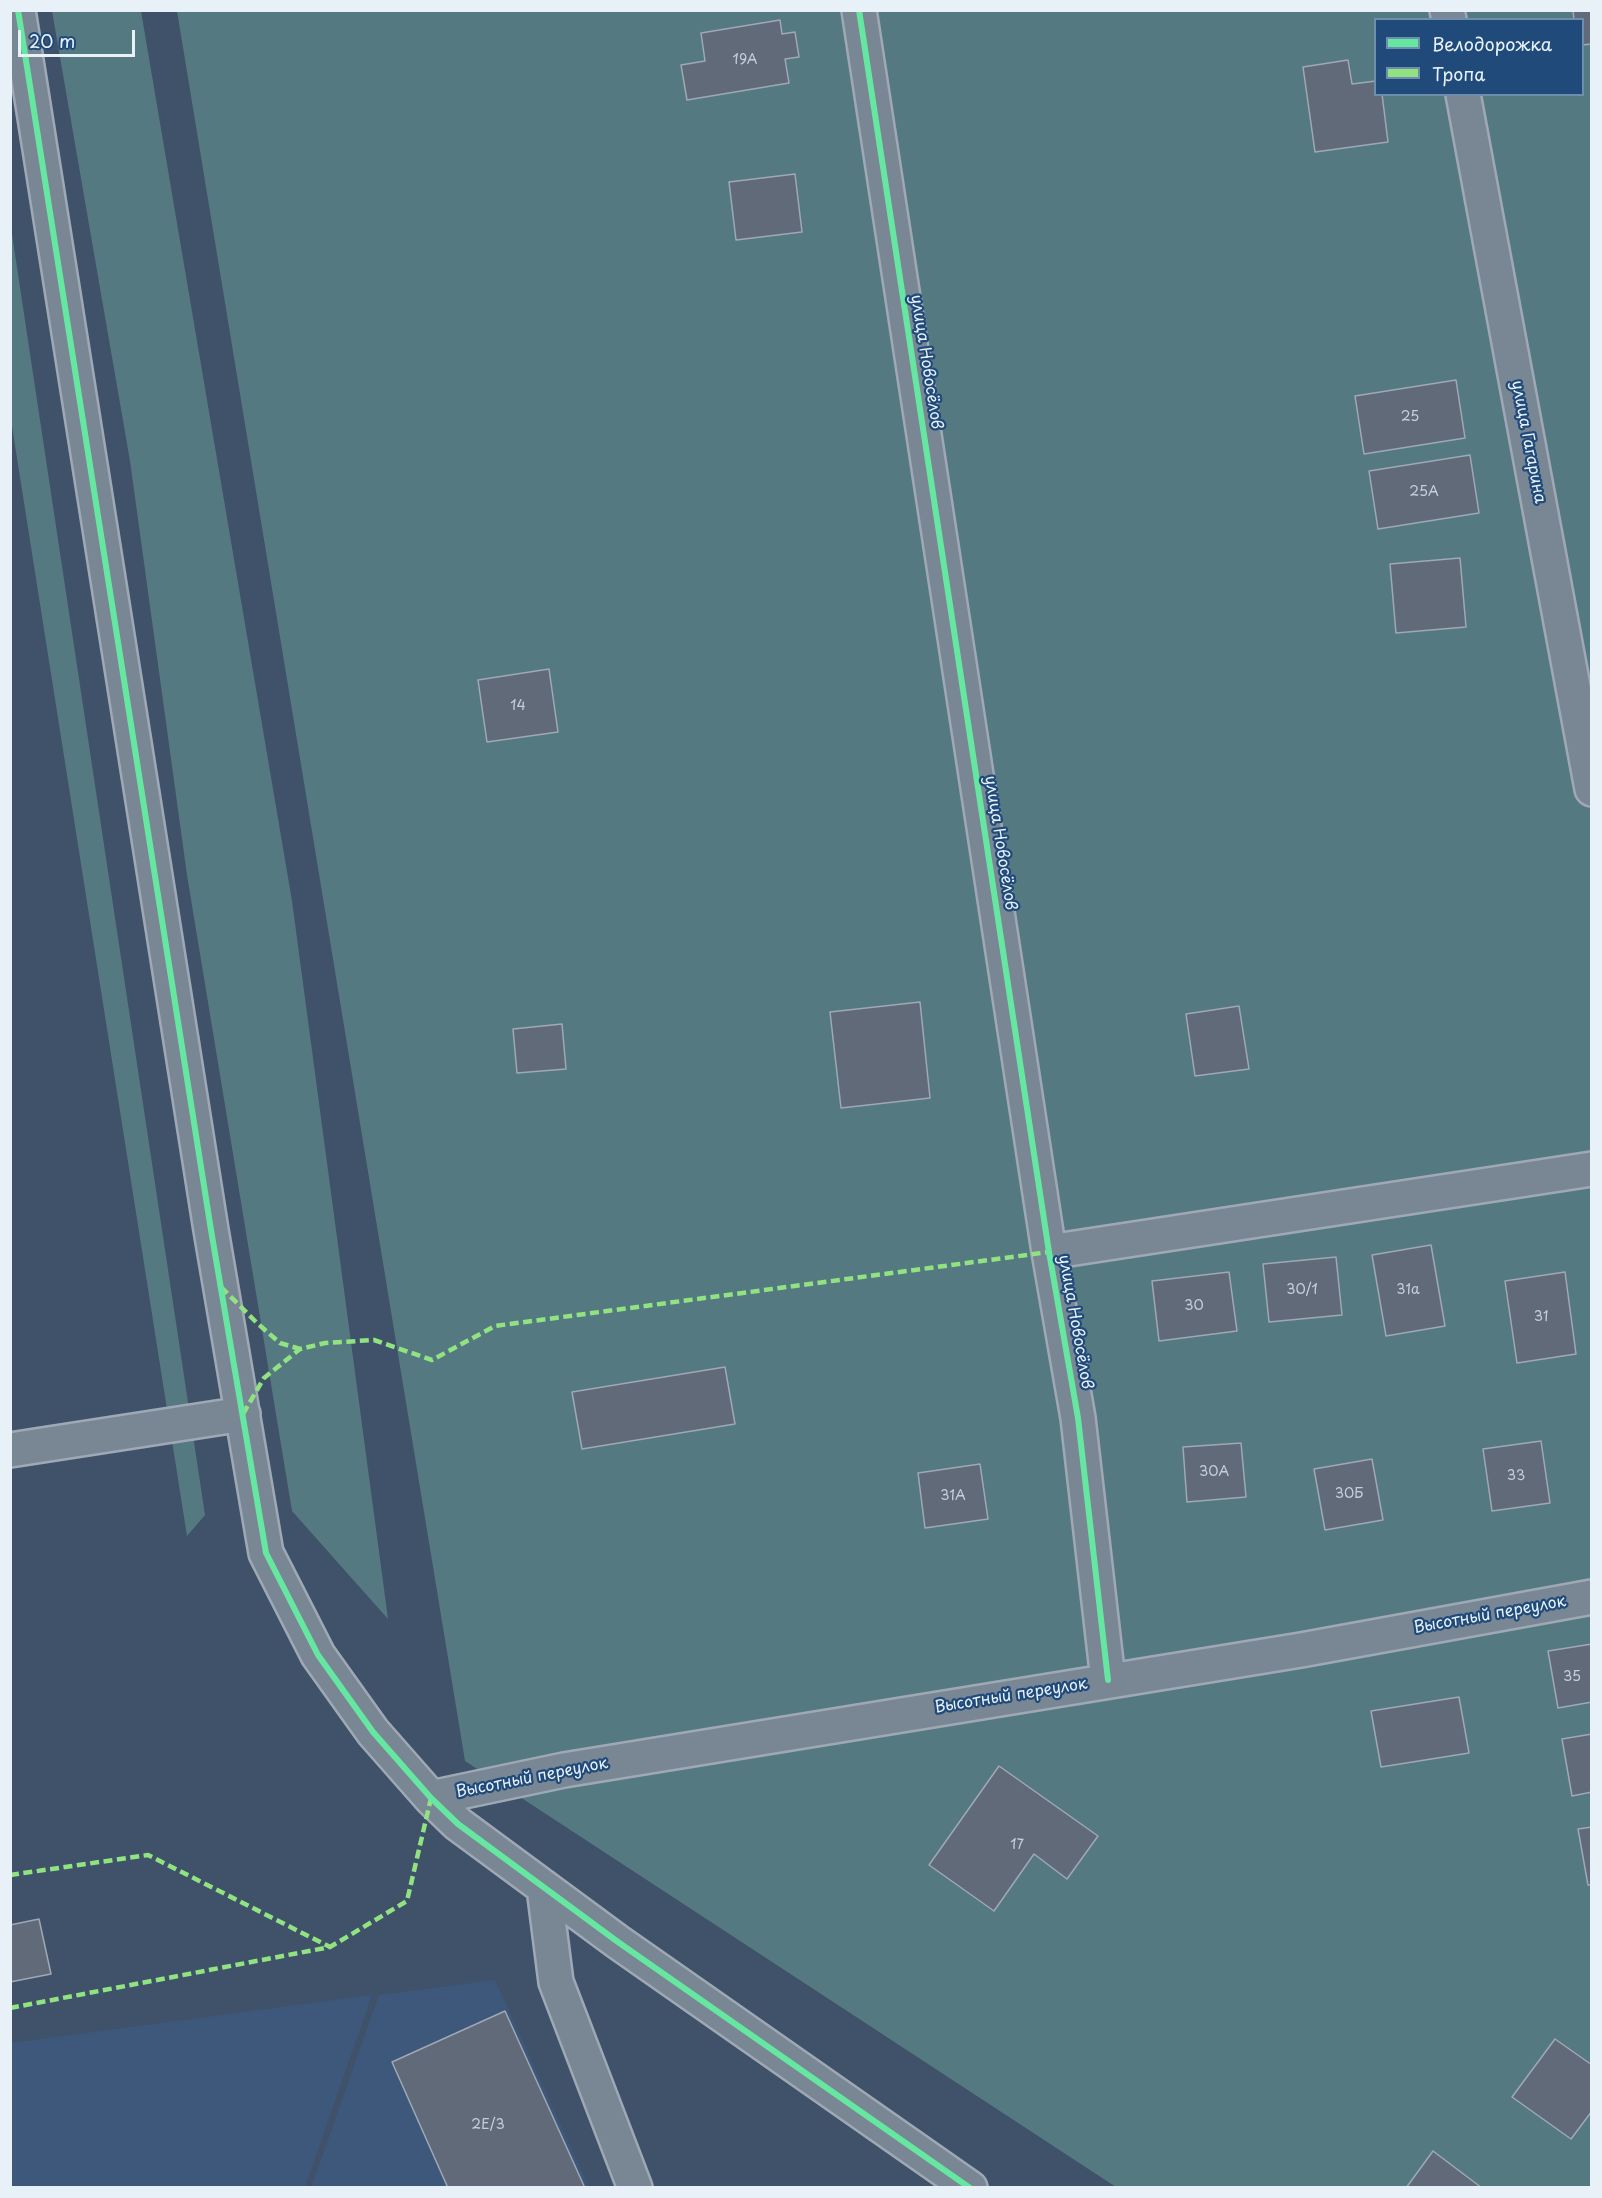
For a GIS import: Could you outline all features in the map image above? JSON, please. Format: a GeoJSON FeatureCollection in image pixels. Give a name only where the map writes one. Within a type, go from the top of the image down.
{"type":"FeatureCollection","features":[{"type":"Feature","properties":{"kind":"street"},"geometry":{"type":"LineString","coordinates":[[18,10],[210,1218],[266,1552],[318,1655],[373,1732],[458,1824],[628,1949],[970,2187]]}},
{"type":"Feature","properties":{"kind":"street","name":"улица Новосёлов"},"geometry":{"type":"LineString","coordinates":[[858,10],[1049,1252],[1078,1418],[1108,1680]]}},
{"type":"Feature","properties":{"kind":"street","name":"улица Гагарина"},"geometry":{"type":"LineString","coordinates":[[1463,96],[1592,789]]}},
{"type":"Feature","properties":{"kind":"street"},"geometry":{"type":"LineString","coordinates":[[1049,1252],[1592,1169]]}},
{"type":"Feature","properties":{"kind":"street"},"geometry":{"type":"LineString","coordinates":[[10,1450],[243,1414]]}},
{"type":"Feature","properties":{"kind":"street","name":"Высотный переулок"},"geometry":{"type":"LineString","coordinates":[[431,1797],[564,1770],[1301,1650],[1592,1597]]}},
{"type":"Feature","properties":{"kind":"street"},"geometry":{"type":"LineString","coordinates":[[544,1888],[556,1982],[635,2187]]}},
{"type":"Feature","properties":{"kind":"shaded area"},"geometry":{"type":"Polygon","coordinates":[[[495,1980],[589,2187],[311,2188],[379,1995],[495,1980]]]}},
{"type":"Feature","properties":{"kind":"shaded area"},"geometry":{"type":"Polygon","coordinates":[[[372,1995],[305,2187],[11,2187],[11,2043],[372,1995]]]}},
{"type":"Feature","properties":{"kind":"green space"},"geometry":{"type":"Polygon","coordinates":[[[52,11],[141,11],[292,901],[388,1619],[292,1511],[187,875],[130,461],[52,11]]]}},
{"type":"Feature","properties":{"kind":"green space"},"geometry":{"type":"Polygon","coordinates":[[[177,11],[1591,11],[1591,2187],[1116,2187],[465,1761],[177,11]]]}},
{"type":"Feature","properties":{"kind":"green space"},"geometry":{"type":"Polygon","coordinates":[[[10,221],[205,1515],[187,1536],[11,420],[10,221]]]}},
{"type":"Feature","properties":{"kind":"building"},"geometry":{"type":"Polygon","coordinates":[[[1573,10],[1592,10],[1592,44],[1584,45],[1584,18],[1574,18],[1573,10]]]}},
{"type":"Feature","properties":{"kind":"building"},"geometry":{"type":"Polygon","coordinates":[[[780,20],[782,34],[795,32],[799,57],[785,59],[789,83],[687,100],[681,65],[705,61],[701,33],[780,20]]]}},
{"type":"Feature","properties":{"kind":"building"},"geometry":{"type":"Polygon","coordinates":[[[1348,60],[1352,84],[1374,81],[1374,96],[1382,96],[1388,142],[1315,152],[1303,67],[1348,60]]]}},
{"type":"Feature","properties":{"kind":"building"},"geometry":{"type":"Polygon","coordinates":[[[795,174],[802,232],[736,240],[729,182],[795,174]]]}},
{"type":"Feature","properties":{"kind":"building"},"geometry":{"type":"Polygon","coordinates":[[[1456,380],[1465,438],[1364,454],[1355,396],[1456,380]]]}},
{"type":"Feature","properties":{"kind":"building"},"geometry":{"type":"Polygon","coordinates":[[[1470,455],[1479,513],[1378,529],[1369,471],[1470,455]]]}},
{"type":"Feature","properties":{"kind":"building"},"geometry":{"type":"Polygon","coordinates":[[[1460,558],[1466,627],[1396,633],[1390,564],[1460,558]]]}},
{"type":"Feature","properties":{"kind":"building"},"geometry":{"type":"Polygon","coordinates":[[[549,669],[558,732],[487,742],[478,680],[549,669]]]}},
{"type":"Feature","properties":{"kind":"building"},"geometry":{"type":"Polygon","coordinates":[[[920,1002],[930,1098],[841,1108],[830,1012],[920,1002]]]}},
{"type":"Feature","properties":{"kind":"building"},"geometry":{"type":"Polygon","coordinates":[[[1239,1006],[1249,1069],[1195,1076],[1186,1014],[1239,1006]]]}},
{"type":"Feature","properties":{"kind":"building"},"geometry":{"type":"Polygon","coordinates":[[[562,1024],[566,1069],[517,1073],[513,1029],[562,1024]]]}},
{"type":"Feature","properties":{"kind":"building"},"geometry":{"type":"Polygon","coordinates":[[[1431,1245],[1445,1326],[1386,1336],[1372,1255],[1431,1245]]]}},
{"type":"Feature","properties":{"kind":"building"},"geometry":{"type":"Polygon","coordinates":[[[1336,1257],[1342,1315],[1269,1322],[1263,1264],[1336,1257]]]}},
{"type":"Feature","properties":{"kind":"building"},"geometry":{"type":"Polygon","coordinates":[[[1229,1272],[1237,1331],[1159,1341],[1152,1281],[1229,1272]]]}},
{"type":"Feature","properties":{"kind":"building"},"geometry":{"type":"Polygon","coordinates":[[[1565,1272],[1576,1354],[1517,1363],[1505,1281],[1565,1272]]]}},
{"type":"Feature","properties":{"kind":"building"},"geometry":{"type":"Polygon","coordinates":[[[725,1367],[735,1424],[582,1449],[572,1392],[725,1367]]]}},
{"type":"Feature","properties":{"kind":"building"},"geometry":{"type":"Polygon","coordinates":[[[1541,1441],[1550,1503],[1492,1511],[1483,1449],[1541,1441]]]}},
{"type":"Feature","properties":{"kind":"building"},"geometry":{"type":"Polygon","coordinates":[[[1241,1443],[1246,1497],[1187,1502],[1183,1447],[1241,1443]]]}},
{"type":"Feature","properties":{"kind":"building"},"geometry":{"type":"Polygon","coordinates":[[[1372,1459],[1383,1520],[1325,1530],[1314,1469],[1372,1459]]]}},
{"type":"Feature","properties":{"kind":"building"},"geometry":{"type":"Polygon","coordinates":[[[980,1464],[988,1519],[925,1528],[918,1473],[980,1464]]]}},
{"type":"Feature","properties":{"kind":"building"},"geometry":{"type":"Polygon","coordinates":[[[1592,1644],[1592,1702],[1558,1708],[1548,1651],[1592,1644]]]}},
{"type":"Feature","properties":{"kind":"building"},"geometry":{"type":"Polygon","coordinates":[[[1459,1697],[1469,1753],[1381,1767],[1371,1711],[1459,1697]]]}},
{"type":"Feature","properties":{"kind":"building"},"geometry":{"type":"Polygon","coordinates":[[[1592,1734],[1592,1792],[1572,1796],[1562,1739],[1592,1734]]]}},
{"type":"Feature","properties":{"kind":"building"},"geometry":{"type":"Polygon","coordinates":[[[999,1766],[1098,1836],[1067,1879],[1034,1854],[994,1911],[929,1865],[999,1766]]]}},
{"type":"Feature","properties":{"kind":"building"},"geometry":{"type":"Polygon","coordinates":[[[1592,1827],[1592,1885],[1588,1885],[1578,1829],[1592,1827]]]}},
{"type":"Feature","properties":{"kind":"building"},"geometry":{"type":"Polygon","coordinates":[[[39,1919],[51,1974],[10,1982],[10,1925],[39,1919]]]}},
{"type":"Feature","properties":{"kind":"building"},"geometry":{"type":"Polygon","coordinates":[[[505,2011],[585,2188],[448,2188],[392,2062],[505,2011]]]}},
{"type":"Feature","properties":{"kind":"building"},"geometry":{"type":"Polygon","coordinates":[[[1555,2039],[1592,2065],[1592,2111],[1571,2139],[1512,2097],[1555,2039]]]}},
{"type":"Feature","properties":{"kind":"building"},"geometry":{"type":"Polygon","coordinates":[[[1433,2151],[1482,2188],[1406,2188],[1433,2151]]]}},
{"type":"Feature","properties":{"kind":"marked path"},"geometry":{"type":"LineString","coordinates":[[243,1414],[264,1378],[300,1349],[325,1343],[374,1340],[432,1360],[495,1326],[1049,1252]]}},
{"type":"Feature","properties":{"kind":"marked path"},"geometry":{"type":"LineString","coordinates":[[221,1287],[280,1343],[300,1349]]}},
{"type":"Feature","properties":{"kind":"marked path"},"geometry":{"type":"LineString","coordinates":[[10,2008],[330,1947],[407,1901],[431,1798]]}},
{"type":"Feature","properties":{"kind":"marked path"},"geometry":{"type":"LineString","coordinates":[[10,1875],[148,1855],[330,1947]]}},
{"type":"Feature","properties":{"kind":"cycle path"},"geometry":{"type":"LineString","coordinates":[[18,10],[211,1230],[266,1553],[318,1655],[373,1732],[431,1798],[458,1824],[618,1942],[970,2188]]}},
{"type":"Feature","properties":{"kind":"cycle path"},"geometry":{"type":"LineString","coordinates":[[859,10],[1049,1252],[1078,1418],[1108,1680]]}}]}
